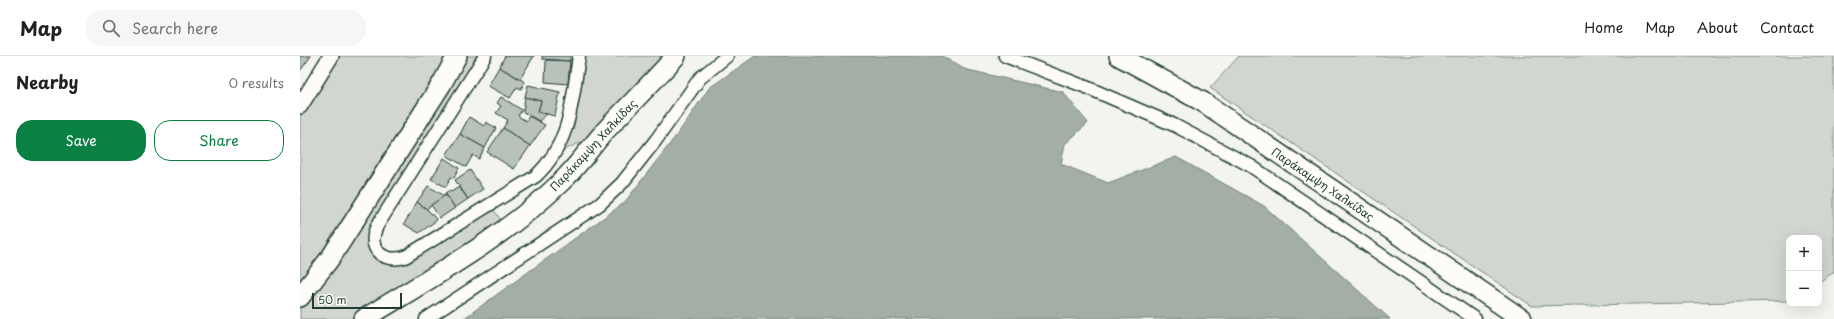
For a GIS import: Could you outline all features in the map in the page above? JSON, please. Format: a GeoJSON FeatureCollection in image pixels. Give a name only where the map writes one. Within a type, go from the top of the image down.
{"type":"FeatureCollection","features":[{"type":"Feature","properties":{"kind":"main road"},"geometry":{"type":"LineString","coordinates":[[300,297],[331,257],[441,85],[456,56]]}},
{"type":"Feature","properties":{"kind":"main road","name":"Παράκαμψη Χαλκίδας"},"geometry":{"type":"LineString","coordinates":[[364,319],[507,228],[562,182],[605,131],[676,56]]}},
{"type":"Feature","properties":{"kind":"main road","name":"Παράκαμψη Χαλκίδας"},"geometry":{"type":"LineString","coordinates":[[1119,56],[1203,102],[1522,319]]}},
{"type":"Feature","properties":{"kind":"street"},"geometry":{"type":"LineString","coordinates":[[300,106],[331,56]]}},
{"type":"Feature","properties":{"kind":"street"},"geometry":{"type":"LineString","coordinates":[[485,56],[377,226],[373,237],[374,244],[381,255],[389,258],[405,257],[536,176],[546,166],[554,155],[570,115],[579,56]]}},
{"type":"Feature","properties":{"kind":"street"},"geometry":{"type":"LineString","coordinates":[[426,319],[600,204],[622,183],[656,140],[700,78],[727,56]]}},
{"type":"Feature","properties":{"kind":"street"},"geometry":{"type":"LineString","coordinates":[[1005,56],[1086,86],[1174,124],[1251,166],[1475,319]]}},
{"type":"Feature","properties":{"kind":"shaded area"},"geometry":{"type":"Polygon","coordinates":[[[331,56],[485,56],[373,237],[389,258],[490,205],[507,228],[364,319],[300,319],[300,106],[331,56]]]}},
{"type":"Feature","properties":{"kind":"shaded area"},"geometry":{"type":"Polygon","coordinates":[[[579,56],[676,56],[605,131],[554,155],[579,56]]]}},
{"type":"Feature","properties":{"kind":"shaded area"},"geometry":{"type":"Polygon","coordinates":[[[755,56],[942,56],[964,69],[1063,92],[1088,123],[1065,144],[1061,164],[1108,183],[1176,157],[1264,206],[1390,319],[463,319],[624,203],[679,132],[709,88],[755,56]]]}},
{"type":"Feature","properties":{"kind":"shaded area"},"geometry":{"type":"Polygon","coordinates":[[[1239,56],[1834,56],[1834,272],[1822,280],[1822,235],[1786,235],[1786,301],[1532,306],[1210,88],[1239,56]]]}},
{"type":"Feature","properties":{"kind":"building"},"geometry":{"type":"Polygon","coordinates":[[[300,56],[311,56],[300,71],[300,56]]]}},
{"type":"Feature","properties":{"kind":"building"},"geometry":{"type":"Polygon","coordinates":[[[505,56],[534,56],[520,79],[499,67],[505,56]]]}},
{"type":"Feature","properties":{"kind":"building"},"geometry":{"type":"Polygon","coordinates":[[[542,56],[570,56],[570,61],[542,59],[542,56]]]}},
{"type":"Feature","properties":{"kind":"building"},"geometry":{"type":"Polygon","coordinates":[[[546,60],[570,61],[568,84],[545,82],[546,60]]]}},
{"type":"Feature","properties":{"kind":"building"},"geometry":{"type":"Polygon","coordinates":[[[499,67],[525,82],[521,89],[517,87],[510,98],[488,86],[499,67]]]}},
{"type":"Feature","properties":{"kind":"building"},"geometry":{"type":"Polygon","coordinates":[[[528,85],[560,92],[555,116],[538,112],[541,101],[525,97],[528,85]]]}},
{"type":"Feature","properties":{"kind":"building"},"geometry":{"type":"Polygon","coordinates":[[[501,97],[522,110],[518,116],[526,121],[529,116],[545,125],[530,146],[503,128],[508,120],[496,113],[501,106],[497,103],[501,97]]]}},
{"type":"Feature","properties":{"kind":"building"},"geometry":{"type":"Polygon","coordinates":[[[525,97],[541,101],[538,112],[547,114],[539,121],[523,112],[525,97]]]}},
{"type":"Feature","properties":{"kind":"building"},"geometry":{"type":"Polygon","coordinates":[[[469,117],[484,126],[486,122],[496,128],[485,148],[460,134],[469,117]]]}},
{"type":"Feature","properties":{"kind":"building"},"geometry":{"type":"Polygon","coordinates":[[[503,128],[530,146],[514,169],[487,152],[503,128]]]}},
{"type":"Feature","properties":{"kind":"building"},"geometry":{"type":"Polygon","coordinates":[[[460,134],[485,148],[479,159],[473,155],[466,167],[446,155],[460,134]]]}},
{"type":"Feature","properties":{"kind":"building"},"geometry":{"type":"Polygon","coordinates":[[[444,158],[459,168],[454,178],[451,177],[446,187],[431,179],[444,158]]]}},
{"type":"Feature","properties":{"kind":"building"},"geometry":{"type":"Polygon","coordinates":[[[470,170],[483,189],[468,199],[455,180],[470,170]]]}},
{"type":"Feature","properties":{"kind":"building"},"geometry":{"type":"Polygon","coordinates":[[[428,186],[445,196],[426,209],[417,202],[428,186]]]}},
{"type":"Feature","properties":{"kind":"building"},"geometry":{"type":"Polygon","coordinates":[[[459,187],[468,199],[455,208],[445,193],[450,190],[451,192],[459,187]]]}},
{"type":"Feature","properties":{"kind":"building"},"geometry":{"type":"Polygon","coordinates":[[[446,195],[455,208],[440,218],[431,205],[446,195]]]}},
{"type":"Feature","properties":{"kind":"building"},"geometry":{"type":"Polygon","coordinates":[[[417,202],[428,210],[437,220],[419,233],[404,224],[417,202]]]}}]}
